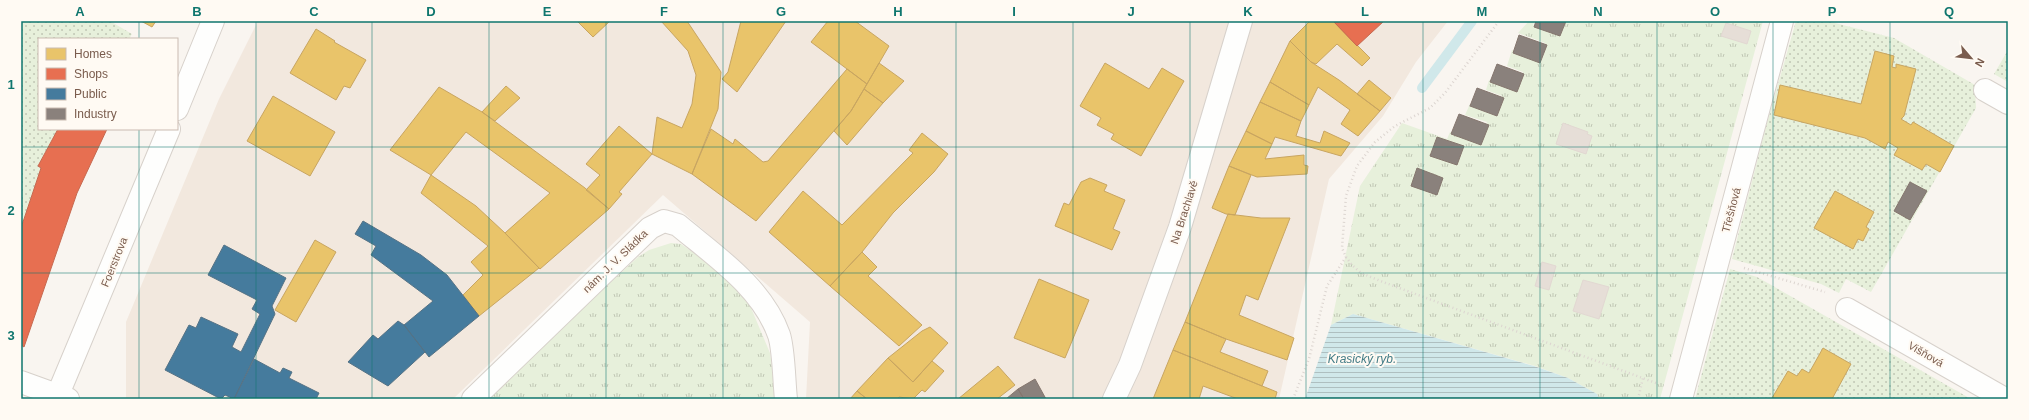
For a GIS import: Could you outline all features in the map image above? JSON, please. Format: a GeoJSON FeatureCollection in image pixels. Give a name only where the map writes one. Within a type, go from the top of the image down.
{"type":"FeatureCollection","features":[{"type":"Feature","properties":{"kind":"street"},"geometry":{"type":"LineString","coordinates":[[178,107],[213,21]]}},
{"type":"Feature","properties":{"kind":"street","name":"Na Brachlavě"},"geometry":{"type":"LineString","coordinates":[[1114,399],[1141,336],[1180,227],[1241,21]]}},
{"type":"Feature","properties":{"kind":"street","name":"Třešňová"},"geometry":{"type":"LineString","coordinates":[[1682,396],[1782,21]]}},
{"type":"Feature","properties":{"kind":"street"},"geometry":{"type":"LineString","coordinates":[[1985,90],[2008,103]]}},
{"type":"Feature","properties":{"kind":"street","name":"Foerstrova"},"geometry":{"type":"LineString","coordinates":[[61,397],[169,130]]}},
{"type":"Feature","properties":{"kind":"street","name":"nám. J. V. Sládka"},"geometry":{"type":"LineString","coordinates":[[473,399],[650,228],[664,222],[678,225],[746,282],[766,308],[779,336],[786,399]]}},
{"type":"Feature","properties":{"kind":"street","name":"Višňová"},"geometry":{"type":"LineString","coordinates":[[1848,309],[2005,399]]}},
{"type":"Feature","properties":{"kind":"street"},"geometry":{"type":"LineString","coordinates":[[21,382],[61,397]]}},
{"type":"Feature","properties":{"kind":"path"},"geometry":{"type":"LineString","coordinates":[[1499,21],[1445,93],[1430,108],[1394,126],[1375,142],[1357,166],[1346,196],[1342,240],[1346,257],[1361,273],[1643,378],[1682,396]]}},
{"type":"Feature","properties":{"kind":"path"},"geometry":{"type":"LineString","coordinates":[[1293,399],[1309,359],[1327,286],[1346,257]]}},
{"type":"Feature","properties":{"kind":"path"},"geometry":{"type":"LineString","coordinates":[[1718,260],[1822,291],[1844,304],[1848,309]]}},
{"type":"Feature","properties":{"kind":"path"},"geometry":{"type":"LineString","coordinates":[[1638,399],[1643,378]]}},
{"type":"Feature","properties":{"kind":"shaded area"},"geometry":{"type":"Polygon","coordinates":[[[258,21],[1448,21],[1416,62],[1383,116],[1329,179],[1279,399],[806,399],[810,322],[663,195],[453,399],[126,399],[126,322],[219,99],[258,21]]]}},
{"type":"Feature","properties":{"kind":"green space"},"geometry":{"type":"Polygon","coordinates":[[[21,21],[110,21],[132,34],[130,38],[38,38],[38,130],[57,130],[38,166],[41,168],[21,228],[21,21]]]}},
{"type":"Feature","properties":{"kind":"green space"},"geometry":{"type":"Polygon","coordinates":[[[1529,21],[1535,21],[1533,25],[1559,34],[1564,21],[1763,21],[1660,399],[1599,399],[1597,394],[1568,378],[1535,366],[1353,314],[1331,325],[1360,186],[1402,123],[1447,139],[1450,132],[1480,143],[1487,122],[1465,115],[1470,104],[1496,114],[1502,96],[1486,90],[1489,80],[1517,90],[1523,72],[1507,66],[1512,50],[1539,60],[1545,43],[1518,33],[1529,21]]]}},
{"type":"Feature","properties":{"kind":"green space"},"geometry":{"type":"Polygon","coordinates":[[[1796,21],[1827,21],[1894,38],[1975,85],[1976,108],[1871,292],[1846,279],[1839,293],[1821,284],[1732,259],[1767,123],[1796,21]]]}},
{"type":"Feature","properties":{"kind":"green space"},"geometry":{"type":"Polygon","coordinates":[[[2008,50],[2008,82],[1994,74],[2008,50]]]}},
{"type":"Feature","properties":{"kind":"green space"},"geometry":{"type":"Polygon","coordinates":[[[671,243],[681,244],[740,288],[749,303],[770,353],[777,399],[485,399],[638,257],[649,250],[671,243]]]}},
{"type":"Feature","properties":{"kind":"green space"},"geometry":{"type":"Polygon","coordinates":[[[1730,269],[1757,277],[1971,399],[1695,399],[1730,269]]]}},
{"type":"Feature","properties":{"kind":"water","name":"Krasický ryb."},"geometry":{"type":"Polygon","coordinates":[[[1353,314],[1534,366],[1568,378],[1597,394],[1599,399],[1305,399],[1331,325],[1353,314]]]}},
{"type":"Feature","properties":{"kind":"building: Homes"},"geometry":{"type":"Polygon","coordinates":[[[141,21],[156,21],[152,27],[141,21]]]}},
{"type":"Feature","properties":{"kind":"building: Homes"},"geometry":{"type":"Polygon","coordinates":[[[577,21],[610,21],[593,37],[577,21]]]}},
{"type":"Feature","properties":{"kind":"building: Homes"},"geometry":{"type":"Polygon","coordinates":[[[661,21],[687,21],[721,72],[718,109],[692,174],[652,154],[657,117],[682,128],[692,104],[696,75],[688,51],[661,21]]]}},
{"type":"Feature","properties":{"kind":"building: Homes"},"geometry":{"type":"Polygon","coordinates":[[[741,21],[786,21],[737,92],[722,79],[728,72],[741,21]]]}},
{"type":"Feature","properties":{"kind":"building: Homes"},"geometry":{"type":"Polygon","coordinates":[[[828,21],[855,21],[889,46],[867,84],[811,42],[828,21]]]}},
{"type":"Feature","properties":{"kind":"building: Homes"},"geometry":{"type":"Polygon","coordinates":[[[1310,21],[1333,21],[1370,58],[1362,66],[1337,44],[1316,64],[1311,62],[1290,41],[1310,21]]]}},
{"type":"Feature","properties":{"kind":"building: Homes"},"geometry":{"type":"Polygon","coordinates":[[[316,29],[335,41],[334,42],[366,60],[350,88],[344,86],[336,100],[290,73],[316,29]]]}},
{"type":"Feature","properties":{"kind":"building: Homes"},"geometry":{"type":"Polygon","coordinates":[[[1290,41],[1311,62],[1339,80],[1380,111],[1358,136],[1341,124],[1350,110],[1318,87],[1309,105],[1270,82],[1290,41]]]}},
{"type":"Feature","properties":{"kind":"building: Homes"},"geometry":{"type":"Polygon","coordinates":[[[1875,51],[1894,56],[1892,67],[1896,68],[1896,64],[1916,69],[1904,116],[1901,119],[1911,125],[1913,122],[1954,146],[1940,172],[1926,164],[1922,170],[1894,155],[1898,148],[1888,142],[1885,149],[1865,138],[1774,115],[1780,85],[1861,104],[1875,51]]]}},
{"type":"Feature","properties":{"kind":"building: Homes"},"geometry":{"type":"Polygon","coordinates":[[[879,63],[904,81],[883,103],[864,89],[879,63]]]}},
{"type":"Feature","properties":{"kind":"building: Homes"},"geometry":{"type":"Polygon","coordinates":[[[1105,63],[1149,89],[1162,68],[1184,81],[1141,156],[1111,139],[1114,134],[1097,125],[1101,118],[1080,106],[1105,63]]]}},
{"type":"Feature","properties":{"kind":"building: Homes"},"geometry":{"type":"Polygon","coordinates":[[[847,69],[867,84],[851,111],[756,221],[692,174],[711,129],[733,144],[735,139],[763,162],[768,161],[847,69]]]}},
{"type":"Feature","properties":{"kind":"building: Homes"},"geometry":{"type":"Polygon","coordinates":[[[1369,80],[1391,98],[1380,111],[1357,94],[1369,80]]]}},
{"type":"Feature","properties":{"kind":"building: Homes"},"geometry":{"type":"Polygon","coordinates":[[[1270,82],[1309,105],[1301,121],[1260,102],[1270,82]]]}},
{"type":"Feature","properties":{"kind":"building: Homes"},"geometry":{"type":"Polygon","coordinates":[[[506,86],[520,98],[495,121],[482,112],[506,86]]]}},
{"type":"Feature","properties":{"kind":"building: Homes"},"geometry":{"type":"Polygon","coordinates":[[[439,87],[482,112],[585,188],[609,209],[540,269],[505,233],[550,193],[466,132],[431,175],[390,150],[439,87]]]}},
{"type":"Feature","properties":{"kind":"building: Homes"},"geometry":{"type":"Polygon","coordinates":[[[864,89],[883,103],[847,145],[834,131],[851,111],[864,89]]]}},
{"type":"Feature","properties":{"kind":"building: Homes"},"geometry":{"type":"Polygon","coordinates":[[[273,96],[335,132],[310,176],[247,141],[273,96]]]}},
{"type":"Feature","properties":{"kind":"building: Homes"},"geometry":{"type":"Polygon","coordinates":[[[1260,102],[1301,121],[1296,136],[1320,143],[1324,131],[1350,143],[1341,156],[1275,137],[1272,144],[1246,131],[1260,102]]]}},
{"type":"Feature","properties":{"kind":"building: Homes"},"geometry":{"type":"Polygon","coordinates":[[[619,126],[652,154],[619,192],[622,194],[609,209],[586,190],[600,175],[586,164],[619,126]]]}},
{"type":"Feature","properties":{"kind":"building: Homes"},"geometry":{"type":"Polygon","coordinates":[[[1246,131],[1272,144],[1265,159],[1304,155],[1304,165],[1308,166],[1307,174],[1257,177],[1229,166],[1246,131]]]}},
{"type":"Feature","properties":{"kind":"building: Homes"},"geometry":{"type":"Polygon","coordinates":[[[922,133],[948,154],[934,172],[893,213],[862,252],[830,286],[769,232],[803,191],[842,225],[913,153],[909,150],[922,133]]]}},
{"type":"Feature","properties":{"kind":"building: Homes"},"geometry":{"type":"Polygon","coordinates":[[[1229,166],[1251,175],[1235,215],[1226,214],[1212,208],[1229,166]]]}},
{"type":"Feature","properties":{"kind":"building: Homes"},"geometry":{"type":"Polygon","coordinates":[[[431,175],[476,206],[539,268],[479,316],[463,295],[483,275],[471,262],[488,246],[421,193],[431,175]]]}},
{"type":"Feature","properties":{"kind":"building: Homes"},"geometry":{"type":"Polygon","coordinates":[[[1090,178],[1107,185],[1104,191],[1125,200],[1113,229],[1120,232],[1112,250],[1055,226],[1064,203],[1069,205],[1081,182],[1090,178]]]}},
{"type":"Feature","properties":{"kind":"building: Homes"},"geometry":{"type":"Polygon","coordinates":[[[1835,191],[1874,212],[1866,227],[1869,229],[1863,241],[1858,239],[1853,249],[1814,228],[1835,191]]]}},
{"type":"Feature","properties":{"kind":"building: Homes"},"geometry":{"type":"Polygon","coordinates":[[[1228,214],[1261,218],[1290,218],[1258,300],[1246,295],[1239,315],[1294,338],[1287,360],[1226,339],[1185,322],[1228,214]]]}},
{"type":"Feature","properties":{"kind":"building: Homes"},"geometry":{"type":"Polygon","coordinates":[[[315,240],[336,252],[296,322],[275,310],[315,240]]]}},
{"type":"Feature","properties":{"kind":"building: Homes"},"geometry":{"type":"Polygon","coordinates":[[[862,252],[877,267],[868,276],[922,325],[899,346],[830,286],[862,252]]]}},
{"type":"Feature","properties":{"kind":"building: Homes"},"geometry":{"type":"Polygon","coordinates":[[[1039,279],[1089,300],[1065,358],[1014,338],[1039,279]]]}},
{"type":"Feature","properties":{"kind":"building: Homes"},"geometry":{"type":"Polygon","coordinates":[[[1185,322],[1226,339],[1220,352],[1268,371],[1262,386],[1173,350],[1185,322]]]}},
{"type":"Feature","properties":{"kind":"building: Homes"},"geometry":{"type":"Polygon","coordinates":[[[930,327],[948,343],[913,382],[888,358],[922,331],[930,327]]]}},
{"type":"Feature","properties":{"kind":"building: Homes"},"geometry":{"type":"Polygon","coordinates":[[[1823,348],[1851,364],[1832,399],[1772,398],[1788,371],[1797,376],[1802,369],[1809,373],[1823,348]]]}},
{"type":"Feature","properties":{"kind":"building: Homes"},"geometry":{"type":"Polygon","coordinates":[[[1173,350],[1277,392],[1275,399],[1238,399],[1203,386],[1199,399],[1153,399],[1173,350]]]}},
{"type":"Feature","properties":{"kind":"building: Homes"},"geometry":{"type":"Polygon","coordinates":[[[888,358],[913,382],[932,361],[944,371],[925,392],[922,390],[913,399],[899,397],[898,399],[867,399],[857,391],[888,358]]]}},
{"type":"Feature","properties":{"kind":"building: Homes"},"geometry":{"type":"Polygon","coordinates":[[[998,366],[1015,385],[997,399],[958,399],[998,366]]]}},
{"type":"Feature","properties":{"kind":"building: Homes"},"geometry":{"type":"Polygon","coordinates":[[[857,391],[867,399],[850,399],[857,391]]]}},
{"type":"Feature","properties":{"kind":"building: Shops"},"geometry":{"type":"Polygon","coordinates":[[[1333,21],[1384,21],[1357,46],[1333,21]]]}},
{"type":"Feature","properties":{"kind":"building: Shops"},"geometry":{"type":"Polygon","coordinates":[[[57,130],[107,130],[77,193],[24,347],[21,345],[21,228],[41,168],[38,166],[57,130]]]}},
{"type":"Feature","properties":{"kind":"building: Public"},"geometry":{"type":"Polygon","coordinates":[[[363,221],[421,255],[447,275],[479,316],[429,357],[404,325],[433,301],[371,255],[376,246],[355,234],[363,221]]]}},
{"type":"Feature","properties":{"kind":"building: Public"},"geometry":{"type":"Polygon","coordinates":[[[224,245],[286,278],[272,306],[275,314],[234,399],[225,395],[221,399],[165,370],[189,325],[196,328],[201,317],[238,334],[232,347],[241,352],[260,314],[252,309],[257,300],[208,275],[224,245]]]}},
{"type":"Feature","properties":{"kind":"building: Public"},"geometry":{"type":"Polygon","coordinates":[[[398,321],[404,325],[425,352],[388,386],[348,362],[373,335],[378,339],[398,321]]]}},
{"type":"Feature","properties":{"kind":"building: Public"},"geometry":{"type":"Polygon","coordinates":[[[254,359],[280,373],[283,368],[292,372],[289,378],[319,393],[316,399],[234,399],[254,359]]]}},
{"type":"Feature","properties":{"kind":"building: Industry"},"geometry":{"type":"Polygon","coordinates":[[[1536,21],[1566,21],[1560,36],[1534,27],[1536,21]]]}},
{"type":"Feature","properties":{"kind":"building: Industry"},"geometry":{"type":"Polygon","coordinates":[[[1519,35],[1547,45],[1540,63],[1513,53],[1519,35]]]}},
{"type":"Feature","properties":{"kind":"building: Industry"},"geometry":{"type":"Polygon","coordinates":[[[1497,64],[1524,74],[1517,92],[1490,82],[1497,64]]]}},
{"type":"Feature","properties":{"kind":"building: Industry"},"geometry":{"type":"Polygon","coordinates":[[[1477,88],[1504,98],[1497,116],[1470,106],[1477,88]]]}},
{"type":"Feature","properties":{"kind":"building: Industry"},"geometry":{"type":"Polygon","coordinates":[[[1459,114],[1489,125],[1481,145],[1451,134],[1459,114]]]}},
{"type":"Feature","properties":{"kind":"building: Industry"},"geometry":{"type":"Polygon","coordinates":[[[1437,137],[1464,146],[1457,165],[1430,156],[1437,137]]]}},
{"type":"Feature","properties":{"kind":"building: Industry"},"geometry":{"type":"Polygon","coordinates":[[[1417,168],[1443,178],[1437,195],[1411,186],[1417,168]]]}},
{"type":"Feature","properties":{"kind":"building: Industry"},"geometry":{"type":"Polygon","coordinates":[[[1910,182],[1927,191],[1910,220],[1894,211],[1910,182]]]}},
{"type":"Feature","properties":{"kind":"building: Industry"},"geometry":{"type":"Polygon","coordinates":[[[1035,379],[1046,399],[1024,399],[1018,389],[1035,379]]]}},
{"type":"Feature","properties":{"kind":"building: Industry"},"geometry":{"type":"Polygon","coordinates":[[[1018,389],[1024,399],[1006,399],[1018,389]]]}},
{"type":"Feature","properties":{"kind":"building: Other"},"geometry":{"type":"Polygon","coordinates":[[[1726,23],[1751,31],[1747,44],[1721,36],[1726,23]]]}},
{"type":"Feature","properties":{"kind":"building: Other"},"geometry":{"type":"Polygon","coordinates":[[[1563,123],[1588,132],[1587,134],[1592,136],[1586,154],[1556,144],[1563,123]]]}},
{"type":"Feature","properties":{"kind":"building: Other"},"geometry":{"type":"Polygon","coordinates":[[[1542,262],[1556,266],[1549,290],[1535,286],[1542,262]]]}},
{"type":"Feature","properties":{"kind":"building: Other"},"geometry":{"type":"Polygon","coordinates":[[[1583,280],[1609,287],[1599,319],[1573,311],[1583,280]]]}},
{"type":"Feature","properties":{"kind":"waterway"},"geometry":{"type":"LineString","coordinates":[[1422,88],[1472,21]]}}]}
